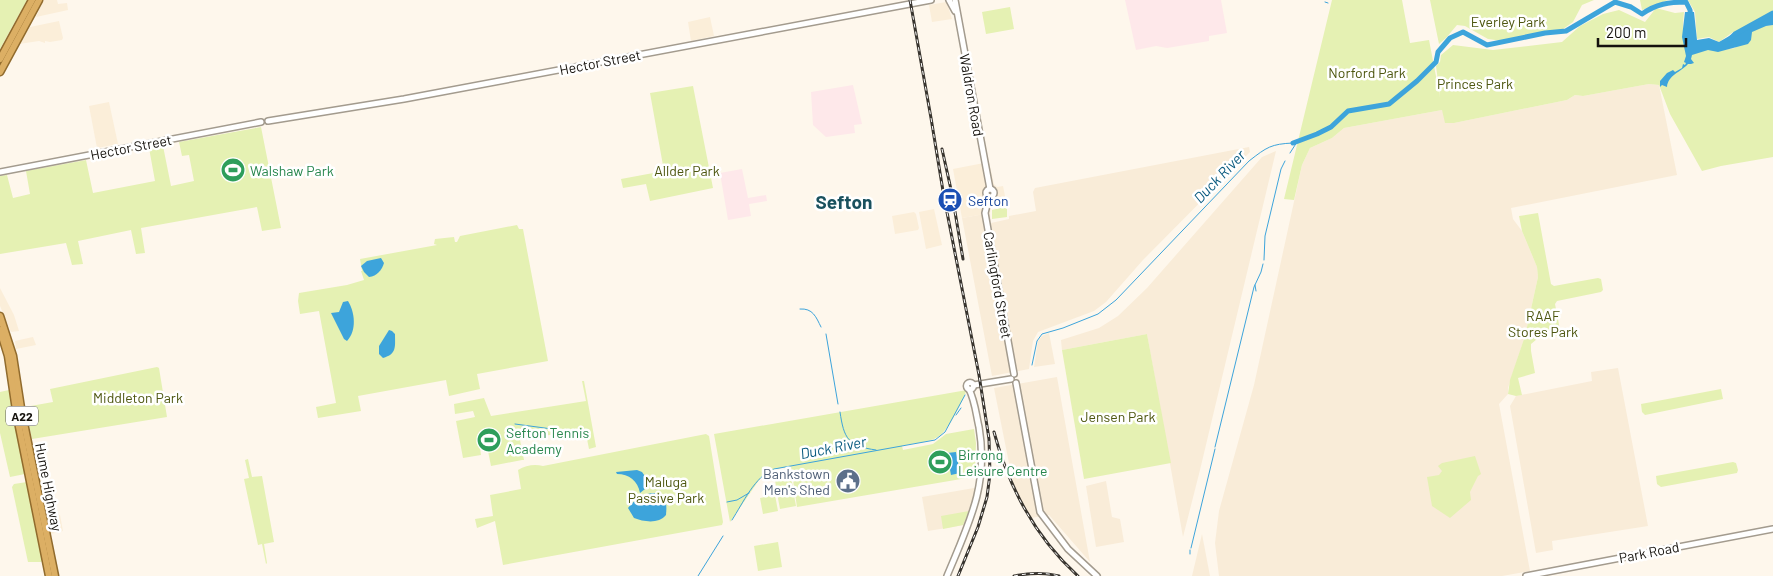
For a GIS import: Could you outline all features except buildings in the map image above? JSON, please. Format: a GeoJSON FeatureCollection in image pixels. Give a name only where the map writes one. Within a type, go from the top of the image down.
{"type":"FeatureCollection","features":[{"type":"Feature","properties":{"kind":"highway"},"geometry":{"type":"LineString","coordinates":[[0,59],[32,0]]}},
{"type":"Feature","properties":{"kind":"highway"},"geometry":{"type":"LineString","coordinates":[[0,72],[39,0]]}},
{"type":"Feature","properties":{"kind":"highway","name":"Hume Highway"},"geometry":{"type":"LineString","coordinates":[[0,316],[13,356],[21,408],[55,576]]}},
{"type":"Feature","properties":{"kind":"highway","name":"Hume Highway"},"geometry":{"type":"LineString","coordinates":[[0,330],[8,356],[49,576]]}},
{"type":"Feature","properties":{"kind":"main road","name":"Hector Street"},"geometry":{"type":"LineString","coordinates":[[0,172],[261,122],[264,118],[268,120],[404,99],[932,0]]}},
{"type":"Feature","properties":{"kind":"main road"},"geometry":{"type":"LineString","coordinates":[[949,0],[958,18]]}},
{"type":"Feature","properties":{"kind":"main road","name":"Waldron Road"},"geometry":{"type":"LineString","coordinates":[[954,0],[990,189],[994,193],[989,197]]}},
{"type":"Feature","properties":{"kind":"main road","name":"Carlingford Street"},"geometry":{"type":"LineString","coordinates":[[989,197],[985,213],[1014,374],[1011,376],[1013,381]]}},
{"type":"Feature","properties":{"kind":"main road"},"geometry":{"type":"LineString","coordinates":[[947,576],[975,506],[980,484],[982,450],[972,387],[1013,381],[1040,512],[1068,549],[1098,576]]}},
{"type":"Feature","properties":{"kind":"main road","name":"Park Road"},"geometry":{"type":"LineString","coordinates":[[1526,576],[1773,529]]}},
{"type":"Feature","properties":{"kind":"shaded area"},"geometry":{"type":"Polygon","coordinates":[[[43,0],[57,0],[58,4],[67,3],[68,10],[36,17],[43,0]]]}},
{"type":"Feature","properties":{"kind":"shaded area"},"geometry":{"type":"Polygon","coordinates":[[[1125,0],[1221,0],[1227,33],[1209,36],[1209,41],[1167,48],[1156,46],[1136,50],[1125,0]]]}},
{"type":"Feature","properties":{"kind":"shaded area"},"geometry":{"type":"Polygon","coordinates":[[[946,2],[952,19],[932,22],[929,5],[946,2]]]}},
{"type":"Feature","properties":{"kind":"shaded area"},"geometry":{"type":"Polygon","coordinates":[[[710,17],[714,36],[691,41],[688,22],[710,17]]]}},
{"type":"Feature","properties":{"kind":"shaded area"},"geometry":{"type":"Polygon","coordinates":[[[59,21],[62,40],[19,44],[30,27],[59,21]]]}},
{"type":"Feature","properties":{"kind":"shaded area"},"geometry":{"type":"Polygon","coordinates":[[[1649,84],[1659,85],[1677,175],[1511,208],[1513,219],[1522,231],[1537,267],[1538,277],[1525,336],[1508,388],[1508,394],[1499,404],[1530,571],[1502,576],[1219,576],[1215,543],[1219,511],[1254,385],[1302,165],[1310,148],[1332,138],[1344,128],[1442,110],[1454,123],[1567,100],[1575,95],[1583,96],[1649,84]]]}},
{"type":"Feature","properties":{"kind":"shaded area"},"geometry":{"type":"Polygon","coordinates":[[[853,85],[862,124],[854,125],[855,133],[826,137],[813,125],[811,92],[853,85]]]}},
{"type":"Feature","properties":{"kind":"shaded area"},"geometry":{"type":"Polygon","coordinates":[[[109,102],[118,144],[97,148],[89,106],[109,102]]]}},
{"type":"Feature","properties":{"kind":"shaded area"},"geometry":{"type":"Polygon","coordinates":[[[1249,147],[1250,152],[1143,260],[1106,302],[1094,311],[1038,332],[1033,341],[1029,369],[992,376],[962,218],[990,213],[991,223],[1009,219],[1009,216],[1036,211],[1033,192],[1035,188],[1249,147]]]}},
{"type":"Feature","properties":{"kind":"shaded area"},"geometry":{"type":"Polygon","coordinates":[[[1276,151],[1183,537],[1147,334],[1062,350],[1061,340],[1099,328],[1118,316],[1147,288],[1262,157],[1276,151]]]}},
{"type":"Feature","properties":{"kind":"shaded area"},"geometry":{"type":"Polygon","coordinates":[[[989,162],[994,184],[997,187],[1003,186],[1006,201],[992,203],[990,213],[962,218],[953,169],[989,162]]]}},
{"type":"Feature","properties":{"kind":"shaded area"},"geometry":{"type":"Polygon","coordinates":[[[742,169],[748,198],[766,195],[767,201],[749,204],[751,216],[728,220],[720,173],[742,169]]]}},
{"type":"Feature","properties":{"kind":"shaded area"},"geometry":{"type":"Polygon","coordinates":[[[934,209],[942,245],[926,249],[919,212],[934,209]]]}},
{"type":"Feature","properties":{"kind":"shaded area"},"geometry":{"type":"Polygon","coordinates":[[[914,212],[916,214],[918,230],[895,234],[892,216],[914,212]]]}},
{"type":"Feature","properties":{"kind":"shaded area"},"geometry":{"type":"Polygon","coordinates":[[[0,288],[14,315],[19,331],[11,332],[0,306],[0,288]]]}},
{"type":"Feature","properties":{"kind":"shaded area"},"geometry":{"type":"Polygon","coordinates":[[[1049,333],[1055,364],[1034,367],[1038,341],[1042,336],[1049,333]]]}},
{"type":"Feature","properties":{"kind":"shaded area"},"geometry":{"type":"Polygon","coordinates":[[[33,337],[36,345],[16,349],[15,341],[33,337]]]}},
{"type":"Feature","properties":{"kind":"shaded area"},"geometry":{"type":"Polygon","coordinates":[[[1618,368],[1648,526],[1552,541],[1553,550],[1536,553],[1510,406],[1516,396],[1592,381],[1591,372],[1618,368]]]}},
{"type":"Feature","properties":{"kind":"shaded area"},"geometry":{"type":"Polygon","coordinates":[[[1057,377],[1090,562],[1049,515],[1031,518],[1019,498],[1013,483],[994,388],[1057,377]]]}},
{"type":"Feature","properties":{"kind":"shaded area"},"geometry":{"type":"Polygon","coordinates":[[[1106,481],[1112,517],[1120,519],[1124,542],[1096,547],[1086,486],[1106,481]]]}},
{"type":"Feature","properties":{"kind":"shaded area"},"geometry":{"type":"Polygon","coordinates":[[[974,488],[972,503],[964,525],[928,531],[922,497],[974,488]]]}},
{"type":"Feature","properties":{"kind":"shaded area"},"geometry":{"type":"Polygon","coordinates":[[[60,515],[63,531],[51,534],[47,518],[60,515]]]}},
{"type":"Feature","properties":{"kind":"shaded area"},"geometry":{"type":"Polygon","coordinates":[[[1202,534],[1210,576],[1192,576],[1202,534]]]}},
{"type":"Feature","properties":{"kind":"green space"},"geometry":{"type":"Polygon","coordinates":[[[0,0],[27,0],[0,49],[0,0]]]}},
{"type":"Feature","properties":{"kind":"green space"},"geometry":{"type":"Polygon","coordinates":[[[1332,0],[1402,0],[1410,43],[1429,40],[1440,97],[1436,66],[1440,62],[1441,55],[1453,45],[1493,50],[1562,42],[1580,26],[1603,14],[1619,10],[1645,22],[1656,8],[1675,13],[1684,12],[1684,41],[1717,51],[1735,48],[1739,42],[1733,32],[1719,42],[1709,37],[1697,39],[1695,12],[1688,0],[1773,0],[1773,21],[1764,26],[1773,25],[1773,157],[1702,171],[1670,114],[1659,85],[1649,84],[1583,96],[1575,95],[1567,100],[1454,123],[1445,123],[1442,110],[1344,128],[1332,138],[1310,148],[1302,165],[1294,200],[1284,199],[1332,0]]]}},
{"type":"Feature","properties":{"kind":"green space","name":"Everley Park"},"geometry":{"type":"Polygon","coordinates":[[[1430,0],[1594,0],[1582,5],[1573,22],[1556,34],[1540,33],[1510,42],[1488,39],[1465,26],[1457,25],[1439,44],[1430,0]]]}},
{"type":"Feature","properties":{"kind":"green space"},"geometry":{"type":"Polygon","coordinates":[[[1640,0],[1668,0],[1642,10],[1640,0]]]}},
{"type":"Feature","properties":{"kind":"green space"},"geometry":{"type":"Polygon","coordinates":[[[1010,7],[1014,29],[986,34],[982,12],[1010,7]]]}},
{"type":"Feature","properties":{"kind":"green space","name":"Allder Park"},"geometry":{"type":"Polygon","coordinates":[[[693,86],[713,188],[650,201],[646,184],[623,188],[621,179],[664,171],[650,93],[693,86]]]}},
{"type":"Feature","properties":{"kind":"green space"},"geometry":{"type":"Polygon","coordinates":[[[261,127],[281,228],[262,231],[257,207],[141,228],[145,253],[136,254],[131,230],[78,241],[83,264],[72,265],[66,243],[0,254],[0,176],[7,175],[13,198],[30,194],[26,171],[86,160],[93,193],[155,181],[149,148],[163,146],[171,186],[194,181],[189,155],[182,156],[179,142],[261,127]]]}},
{"type":"Feature","properties":{"kind":"green space"},"geometry":{"type":"Polygon","coordinates":[[[1005,207],[1007,209],[1007,217],[992,219],[992,210],[1005,207]]]}},
{"type":"Feature","properties":{"kind":"green space","name":"RAAF Stores Park"},"geometry":{"type":"Polygon","coordinates":[[[1538,213],[1551,284],[1554,286],[1598,278],[1601,279],[1603,290],[1557,301],[1555,304],[1561,335],[1537,339],[1531,344],[1535,373],[1518,378],[1522,395],[1516,396],[1508,394],[1510,380],[1525,336],[1538,277],[1537,267],[1522,231],[1519,216],[1538,213]]]}},
{"type":"Feature","properties":{"kind":"green space"},"geometry":{"type":"Polygon","coordinates":[[[517,225],[519,229],[523,229],[548,361],[477,374],[480,389],[449,396],[446,380],[358,396],[361,411],[318,418],[316,407],[336,403],[319,311],[300,314],[299,293],[347,285],[364,280],[360,259],[437,245],[434,244],[435,239],[454,237],[455,242],[457,242],[460,236],[517,225]]]}},
{"type":"Feature","properties":{"kind":"green space","name":"Jensen Park"},"geometry":{"type":"Polygon","coordinates":[[[1147,334],[1171,463],[1084,479],[1062,350],[1147,334]]]}},
{"type":"Feature","properties":{"kind":"green space","name":"Middleton Park"},"geometry":{"type":"Polygon","coordinates":[[[159,368],[167,417],[32,439],[25,407],[53,402],[50,389],[159,368]]]}},
{"type":"Feature","properties":{"kind":"green space"},"geometry":{"type":"Polygon","coordinates":[[[582,381],[584,381],[596,447],[589,449],[585,429],[520,440],[524,460],[491,466],[487,446],[480,448],[481,455],[463,458],[456,421],[475,417],[473,411],[455,414],[454,404],[484,398],[491,416],[586,401],[582,381]]]}},
{"type":"Feature","properties":{"kind":"green space"},"geometry":{"type":"Polygon","coordinates":[[[1721,389],[1723,399],[1645,415],[1642,412],[1641,404],[1721,389]]]}},
{"type":"Feature","properties":{"kind":"green space"},"geometry":{"type":"Polygon","coordinates":[[[9,390],[25,474],[10,477],[0,433],[0,392],[9,390]]]}},
{"type":"Feature","properties":{"kind":"green space"},"geometry":{"type":"Polygon","coordinates":[[[967,390],[954,417],[939,436],[934,439],[902,446],[903,450],[933,444],[946,434],[974,429],[976,443],[975,474],[967,478],[797,507],[791,466],[764,473],[730,522],[714,434],[967,390]]]}},
{"type":"Feature","properties":{"kind":"green space","name":"Maluga Passive Park"},"geometry":{"type":"Polygon","coordinates":[[[706,434],[709,436],[722,525],[503,565],[495,521],[477,528],[475,519],[493,516],[490,495],[521,489],[518,470],[524,467],[543,466],[706,434]]]}},
{"type":"Feature","properties":{"kind":"green space"},"geometry":{"type":"Polygon","coordinates":[[[1475,456],[1481,474],[1478,476],[1470,492],[1471,500],[1450,518],[1432,506],[1427,477],[1439,475],[1442,471],[1438,466],[1442,463],[1475,456]]]}},
{"type":"Feature","properties":{"kind":"green space"},"geometry":{"type":"Polygon","coordinates":[[[248,459],[252,477],[262,476],[274,542],[264,544],[266,564],[262,544],[258,545],[244,479],[249,478],[245,460],[248,459]]]}},
{"type":"Feature","properties":{"kind":"green space"},"geometry":{"type":"Polygon","coordinates":[[[1736,463],[1737,473],[1661,487],[1657,484],[1656,476],[1736,463]]]}},
{"type":"Feature","properties":{"kind":"green space"},"geometry":{"type":"Polygon","coordinates":[[[790,472],[793,488],[777,491],[774,475],[790,472]]]}},
{"type":"Feature","properties":{"kind":"green space"},"geometry":{"type":"Polygon","coordinates":[[[27,482],[43,560],[41,562],[28,562],[12,487],[14,484],[27,482]]]}},
{"type":"Feature","properties":{"kind":"green space"},"geometry":{"type":"Polygon","coordinates":[[[793,490],[796,506],[780,509],[777,493],[793,490]]]}},
{"type":"Feature","properties":{"kind":"green space"},"geometry":{"type":"Polygon","coordinates":[[[775,495],[778,511],[763,514],[760,498],[775,495]]]}},
{"type":"Feature","properties":{"kind":"green space"},"geometry":{"type":"Polygon","coordinates":[[[969,511],[963,525],[943,529],[941,516],[969,511]]]}},
{"type":"Feature","properties":{"kind":"green space"},"geometry":{"type":"Polygon","coordinates":[[[778,542],[782,567],[758,571],[754,546],[778,542]]]}},
{"type":"Feature","properties":{"kind":"water"},"geometry":{"type":"Polygon","coordinates":[[[1685,12],[1694,12],[1697,40],[1709,38],[1719,42],[1731,35],[1735,36],[1773,14],[1773,25],[1752,32],[1751,40],[1748,44],[1718,52],[1708,50],[1692,55],[1691,59],[1694,63],[1688,64],[1672,77],[1667,87],[1662,85],[1660,87],[1660,81],[1667,73],[1673,70],[1675,72],[1686,63],[1684,62],[1686,56],[1682,37],[1685,12]]]}},
{"type":"Feature","properties":{"kind":"water"},"geometry":{"type":"Polygon","coordinates":[[[381,258],[384,263],[382,268],[377,274],[369,277],[361,266],[367,261],[381,258]]]}},
{"type":"Feature","properties":{"kind":"water"},"geometry":{"type":"Polygon","coordinates":[[[348,301],[352,310],[354,327],[347,341],[344,339],[331,313],[339,312],[343,302],[348,301]]]}},
{"type":"Feature","properties":{"kind":"water"},"geometry":{"type":"Polygon","coordinates":[[[389,330],[395,334],[394,349],[391,354],[383,358],[379,354],[379,346],[389,330]]]}},
{"type":"Feature","properties":{"kind":"water"},"geometry":{"type":"Polygon","coordinates":[[[956,452],[960,473],[951,475],[947,453],[956,452]]]}},
{"type":"Feature","properties":{"kind":"water"},"geometry":{"type":"Polygon","coordinates":[[[637,470],[642,472],[647,479],[645,489],[640,493],[632,479],[616,472],[637,470]]]}},
{"type":"Feature","properties":{"kind":"water"},"geometry":{"type":"Polygon","coordinates":[[[654,493],[662,496],[664,499],[666,515],[655,521],[634,518],[628,508],[639,498],[646,494],[654,493]]]}},
{"type":"Feature","properties":{"kind":"waterway","name":"Duck River"},"geometry":{"type":"LineString","coordinates":[[1293,143],[1331,127],[1348,111],[1389,104],[1417,81],[1436,62],[1438,52],[1450,38],[1463,32],[1487,45],[1545,33],[1566,31],[1615,2],[1631,7],[1642,14],[1663,4],[1686,2],[1691,18]]}},
{"type":"Feature","properties":{"kind":"waterway","name":"Duck River"},"geometry":{"type":"LineString","coordinates":[[1730,39],[1735,34],[1773,13]]}},
{"type":"Feature","properties":{"kind":"waterway"},"geometry":{"type":"LineString","coordinates":[[1290,153],[1297,142]]}},
{"type":"Feature","properties":{"kind":"waterway","name":"Duck River"},"geometry":{"type":"LineString","coordinates":[[1032,365],[1037,341],[1042,334],[1098,314],[1116,300],[1249,161],[1270,147],[1293,143]]}},
{"type":"Feature","properties":{"kind":"waterway"},"geometry":{"type":"LineString","coordinates":[[1264,260],[1265,236],[1281,169],[1285,161]]}},
{"type":"Feature","properties":{"kind":"waterway"},"geometry":{"type":"LineString","coordinates":[[1215,447],[1254,287],[1263,264]]}},
{"type":"Feature","properties":{"kind":"waterway"},"geometry":{"type":"LineString","coordinates":[[1255,285],[1256,291]]}},
{"type":"Feature","properties":{"kind":"waterway"},"geometry":{"type":"LineString","coordinates":[[800,309],[811,312],[821,327]]}},
{"type":"Feature","properties":{"kind":"waterway"},"geometry":{"type":"LineString","coordinates":[[826,334],[838,404]]}},
{"type":"Feature","properties":{"kind":"waterway","name":"Duck River"},"geometry":{"type":"LineString","coordinates":[[732,520],[755,484],[774,469],[935,440],[945,432],[965,395]]}},
{"type":"Feature","properties":{"kind":"waterway","name":"Duck River"},"geometry":{"type":"LineString","coordinates":[[956,415],[961,408]]}},
{"type":"Feature","properties":{"kind":"waterway"},"geometry":{"type":"LineString","coordinates":[[840,412],[843,429],[849,440],[859,446],[876,450]]}},
{"type":"Feature","properties":{"kind":"waterway"},"geometry":{"type":"LineString","coordinates":[[515,424],[552,429]]}},
{"type":"Feature","properties":{"kind":"waterway"},"geometry":{"type":"LineString","coordinates":[[1191,548],[1215,449]]}},
{"type":"Feature","properties":{"kind":"waterway"},"geometry":{"type":"LineString","coordinates":[[727,502],[737,500],[749,493]]}},
{"type":"Feature","properties":{"kind":"waterway","name":"Duck River"},"geometry":{"type":"LineString","coordinates":[[698,576],[723,536]]}},
{"type":"Feature","properties":{"kind":"railway"},"geometry":{"type":"LineString","coordinates":[[910,0],[989,439],[990,474],[987,497],[978,527],[958,576]]}},
{"type":"Feature","properties":{"kind":"railway"},"geometry":{"type":"LineString","coordinates":[[942,149],[963,259]]}},
{"type":"Feature","properties":{"kind":"railway"},"geometry":{"type":"LineString","coordinates":[[994,432],[1007,473],[1036,528],[1078,576]]}},
{"type":"Feature","properties":{"kind":"railway"},"geometry":{"type":"LineString","coordinates":[[1014,576],[1036,573],[1059,576]]}},
{"type":"Feature","properties":{"kind":"place","name":"Walshaw Park"},"geometry":{"type":"Point","coordinates":[233,170]}},
{"type":"Feature","properties":{"kind":"place","name":"Sefton"},"geometry":{"type":"Point","coordinates":[950,200]}},
{"type":"Feature","properties":{"kind":"place","name":"Sefton Tennis Academy"},"geometry":{"type":"Point","coordinates":[489,440]}},
{"type":"Feature","properties":{"kind":"place","name":"Birrong Leisure Centre"},"geometry":{"type":"Point","coordinates":[940,462]}},
{"type":"Feature","properties":{"kind":"place","name":"Bankstown Men's Shed"},"geometry":{"type":"Point","coordinates":[848,481]}},
{"type":"Feature","properties":{"kind":"district","name":"Sefton"},"geometry":{"type":"Point","coordinates":[844,201]}},
{"type":"Feature","properties":{"kind":"park label","name":"Norford Park"},"geometry":{"type":"Point","coordinates":[1367,72]}},
{"type":"Feature","properties":{"kind":"park label","name":"Princes Park"},"geometry":{"type":"Point","coordinates":[1475,83]}}]}
